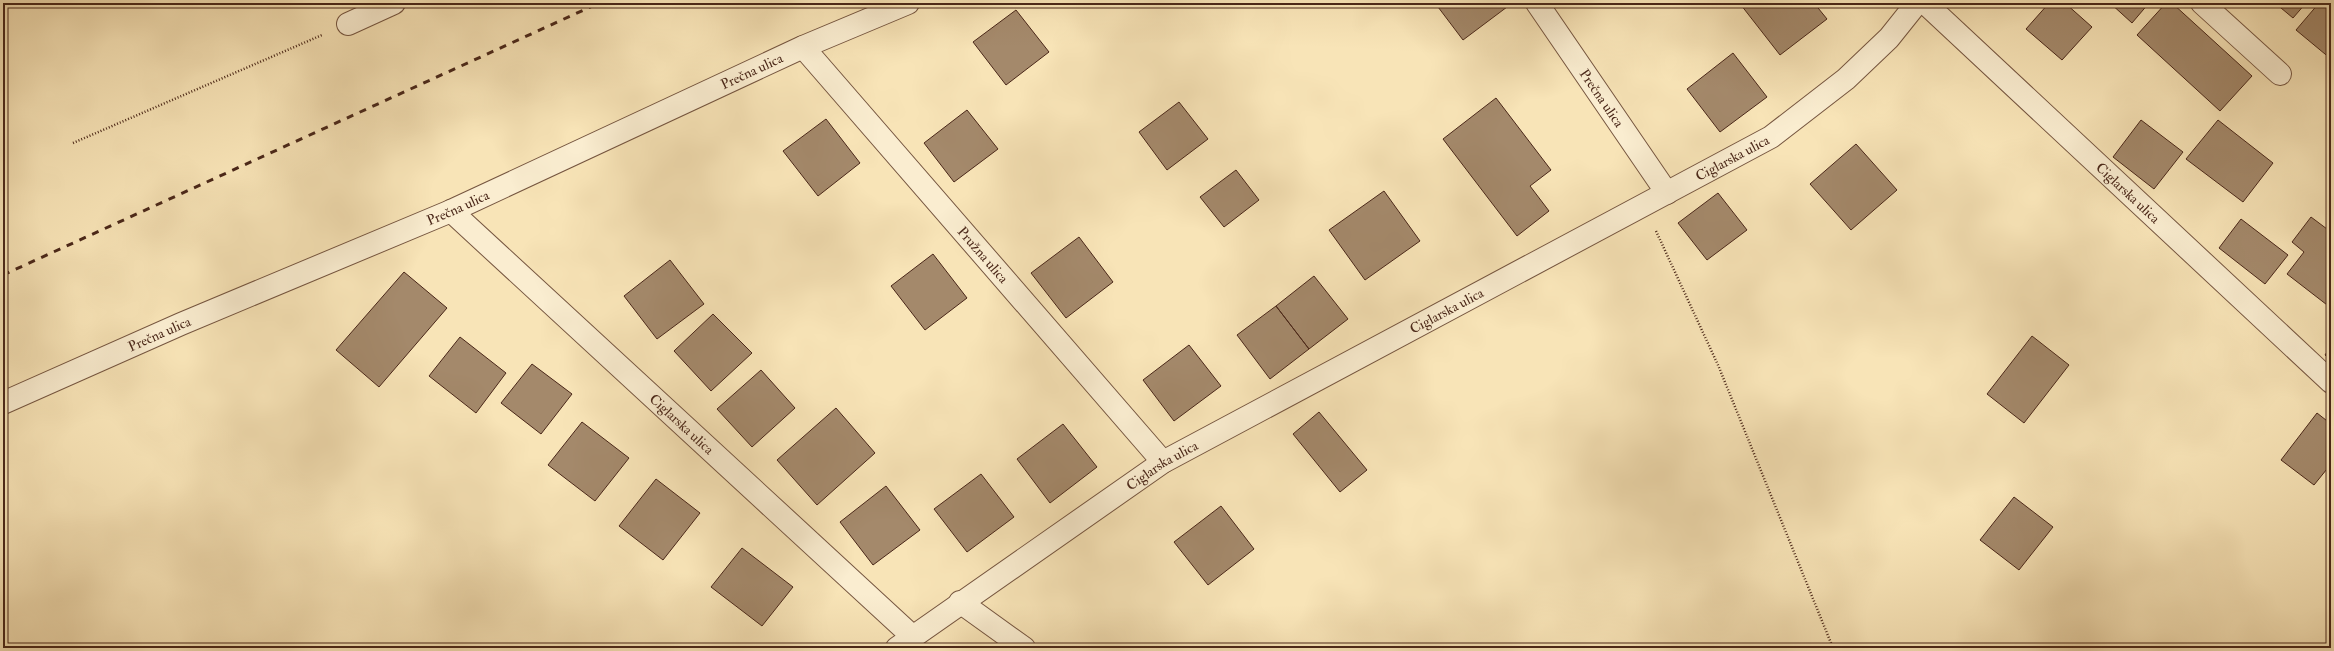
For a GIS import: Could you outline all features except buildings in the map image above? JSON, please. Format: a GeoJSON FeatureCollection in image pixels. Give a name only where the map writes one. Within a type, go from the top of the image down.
{"type":"FeatureCollection","features":[{"type":"Feature","properties":{"kind":"street"},"geometry":{"type":"LineString","coordinates":[[348,24],[394,3]]}},
{"type":"Feature","properties":{"kind":"street","name":"Prečna ulica"},"geometry":{"type":"LineString","coordinates":[[3,402],[181,324],[452,211],[803,47],[908,3]]}},
{"type":"Feature","properties":{"kind":"street","name":"Prečna ulica"},"geometry":{"type":"LineString","coordinates":[[1537,3],[1667,193]]}},
{"type":"Feature","properties":{"kind":"street","name":"Ciglarska ulica"},"geometry":{"type":"LineString","coordinates":[[452,211],[904,642],[1163,462],[1771,137],[1846,80],[1889,38],[1918,3]]}},
{"type":"Feature","properties":{"kind":"street","name":"Ciglarska ulica"},"geometry":{"type":"LineString","coordinates":[[1925,3],[2331,382]]}},
{"type":"Feature","properties":{"kind":"street"},"geometry":{"type":"LineString","coordinates":[[2202,3],[2280,74]]}},
{"type":"Feature","properties":{"kind":"street","name":"Pružna ulica"},"geometry":{"type":"LineString","coordinates":[[803,47],[1163,462]]}},
{"type":"Feature","properties":{"kind":"street"},"geometry":{"type":"LineString","coordinates":[[960,602],[1024,648]]}},
{"type":"Feature","properties":{"kind":"path"},"geometry":{"type":"LineString","coordinates":[[72,143],[348,24]]}},
{"type":"Feature","properties":{"kind":"path"},"geometry":{"type":"LineString","coordinates":[[1644,205],[1718,365],[1833,648]]}},
{"type":"Feature","properties":{"kind":"railway"},"geometry":{"type":"LineString","coordinates":[[3,275],[599,3]]}}]}
